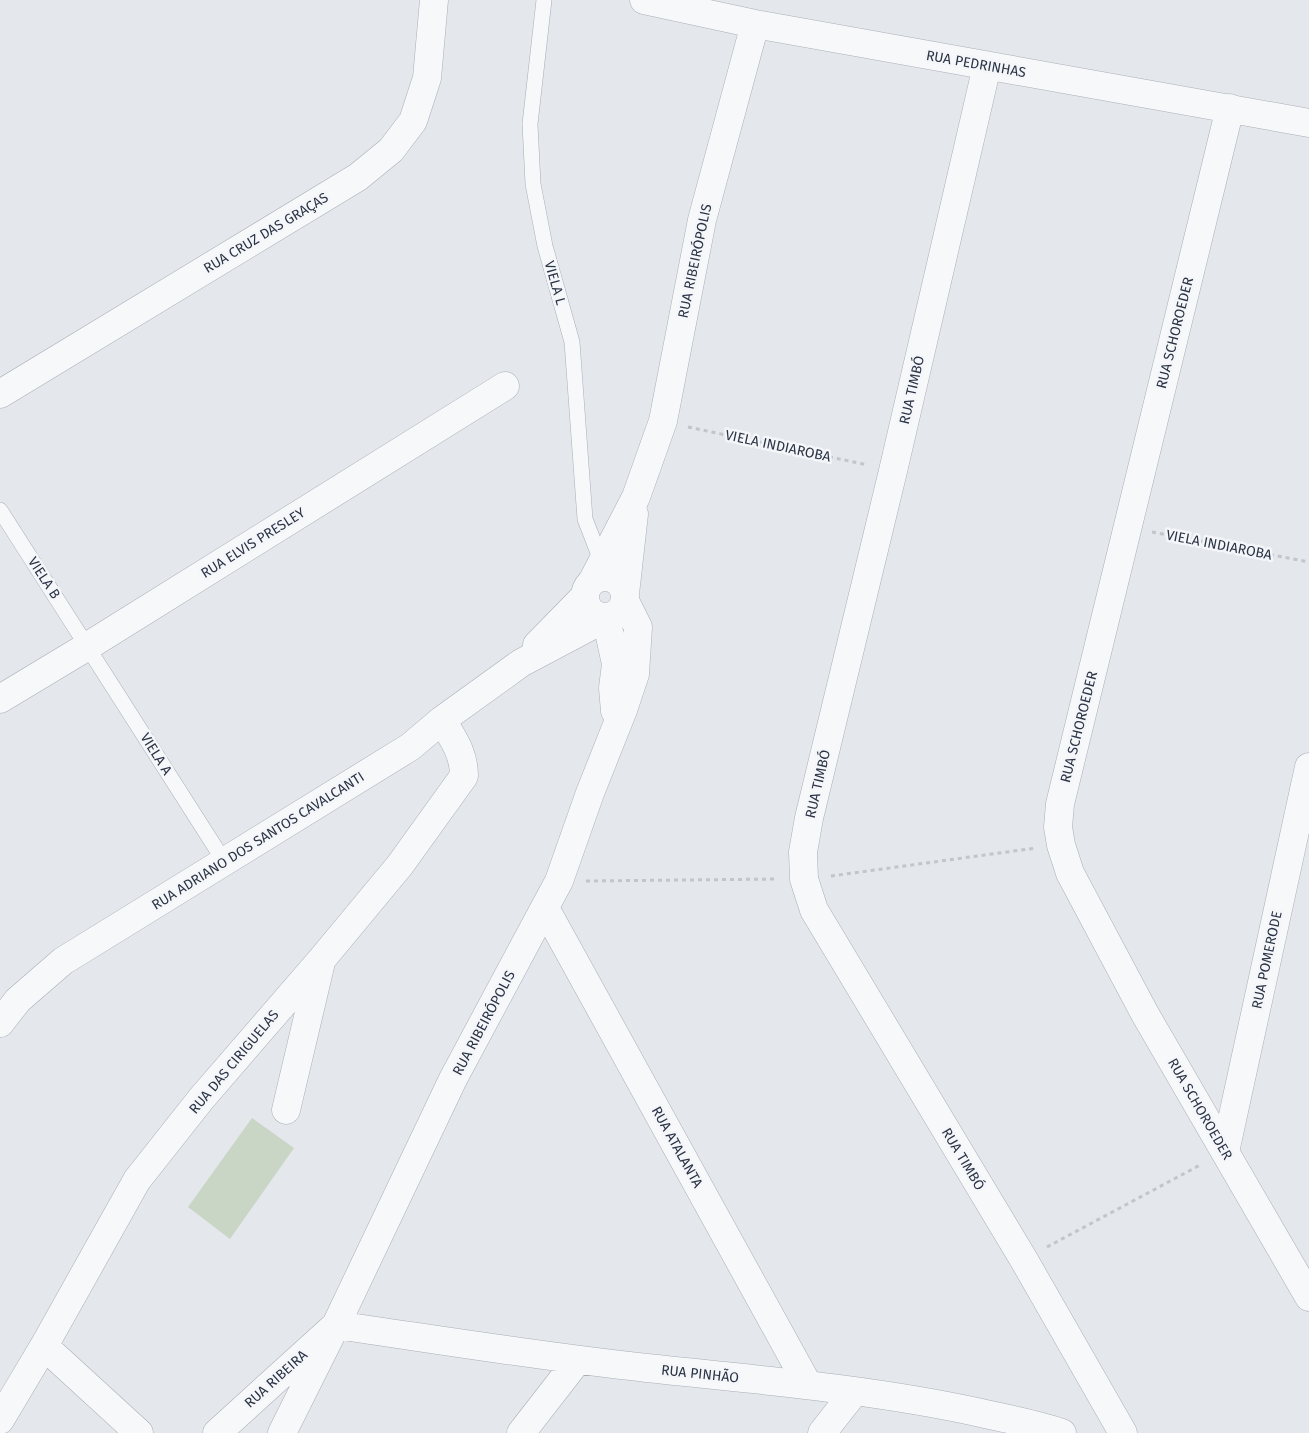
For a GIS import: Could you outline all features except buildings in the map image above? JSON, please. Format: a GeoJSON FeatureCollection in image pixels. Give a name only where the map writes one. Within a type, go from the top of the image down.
{"type":"FeatureCollection","features":[{"type":"Feature","properties":{"kind":"street","name":"RUA CRUZ DAS GRAÇAS"},"geometry":{"type":"LineString","coordinates":[[0,394],[358,177],[391,150],[413,121],[427,78],[434,0]]}},
{"type":"Feature","properties":{"kind":"street","name":"RUA PEDRINHAS"},"geometry":{"type":"LineString","coordinates":[[644,0],[756,24],[1309,123]]}},
{"type":"Feature","properties":{"kind":"street","name":"RUA RIBEIRÓPOLIS"},"geometry":{"type":"LineString","coordinates":[[593,580],[636,497],[663,421],[702,220],[756,24]]}},
{"type":"Feature","properties":{"kind":"street","name":"RUA TIMBÓ"},"geometry":{"type":"LineString","coordinates":[[987,66],[893,471],[809,818],[803,852],[804,879],[814,910],[1024,1260],[1123,1433]]}},
{"type":"Feature","properties":{"kind":"street","name":"RUA SCHOROEDER"},"geometry":{"type":"LineString","coordinates":[[1230,108],[1060,804],[1058,827],[1061,845],[1075,882],[1145,1014],[1309,1297]]}},
{"type":"Feature","properties":{"kind":"street","name":"RUA ELVIS PRESLEY"},"geometry":{"type":"LineString","coordinates":[[0,699],[505,386]]}},
{"type":"Feature","properties":{"kind":"street","name":"RUA RIBEIRÓPOLIS"},"geometry":{"type":"LineString","coordinates":[[282,1433],[336,1325],[453,1080],[559,881],[590,793],[616,728],[613,688],[619,604],[636,497]]}},
{"type":"Feature","properties":{"kind":"street"},"geometry":{"type":"LineString","coordinates":[[613,578],[623,588],[619,604],[599,617],[588,610],[585,604],[593,580],[613,578]]}},
{"type":"Feature","properties":{"kind":"street","name":"RUA ADRIANO DOS SANTOS CAVALCANTI"},"geometry":{"type":"LineString","coordinates":[[521,663],[593,580]]}},
{"type":"Feature","properties":{"kind":"street","name":"RUA ADRIANO DOS SANTOS CAVALCANTI"},"geometry":{"type":"LineString","coordinates":[[0,1023],[18,1000],[63,961],[410,747],[442,720],[521,663],[619,604]]}},
{"type":"Feature","properties":{"kind":"street","name":"RUA DAS CIRIGUELAS"},"geometry":{"type":"LineString","coordinates":[[0,1420],[44,1346],[137,1180],[201,1099],[400,866],[464,776],[461,752],[442,720]]}},
{"type":"Feature","properties":{"kind":"street","name":"RUA POMERODE"},"geometry":{"type":"LineString","coordinates":[[1225,1152],[1309,767]]}},
{"type":"Feature","properties":{"kind":"street","name":"RUA ATALANTA"},"geometry":{"type":"LineString","coordinates":[[545,908],[808,1385]]}},
{"type":"Feature","properties":{"kind":"street"},"geometry":{"type":"LineString","coordinates":[[286,1110],[322,958]]}},
{"type":"Feature","properties":{"kind":"street","name":"RUA PINHÃO"},"geometry":{"type":"LineString","coordinates":[[336,1325],[577,1361],[855,1391],[944,1405],[1062,1433]]}},
{"type":"Feature","properties":{"kind":"street","name":"RUA RIBEIRA"},"geometry":{"type":"LineString","coordinates":[[217,1433],[336,1325]]}},
{"type":"Feature","properties":{"kind":"street"},"geometry":{"type":"LineString","coordinates":[[44,1346],[139,1433]]}},
{"type":"Feature","properties":{"kind":"street"},"geometry":{"type":"LineString","coordinates":[[521,1433],[577,1361]]}},
{"type":"Feature","properties":{"kind":"street"},"geometry":{"type":"LineString","coordinates":[[822,1433],[855,1391]]}},
{"type":"Feature","properties":{"kind":"lane","name":"VIELA L"},"geometry":{"type":"LineString","coordinates":[[544,0],[530,124],[533,184],[545,246],[572,342],[580,468],[593,580]]}},
{"type":"Feature","properties":{"kind":"lane","name":"VIELA B"},"geometry":{"type":"LineString","coordinates":[[0,510],[88,646]]}},
{"type":"Feature","properties":{"kind":"lane","name":"VIELA A"},"geometry":{"type":"LineString","coordinates":[[88,646],[224,861]]}},
{"type":"Feature","properties":{"kind":"path","name":"VIELA INDIAROBA"},"geometry":{"type":"LineString","coordinates":[[663,421],[893,471]]}},
{"type":"Feature","properties":{"kind":"path","name":"VIELA INDIAROBA"},"geometry":{"type":"LineString","coordinates":[[1128,527],[1309,562]]}},
{"type":"Feature","properties":{"kind":"path"},"geometry":{"type":"LineString","coordinates":[[1024,1260],[1225,1152]]}},
{"type":"Feature","properties":{"kind":"green space"},"geometry":{"type":"Polygon","coordinates":[[[252,1118],[294,1148],[230,1239],[188,1207],[252,1118]]]}}]}
